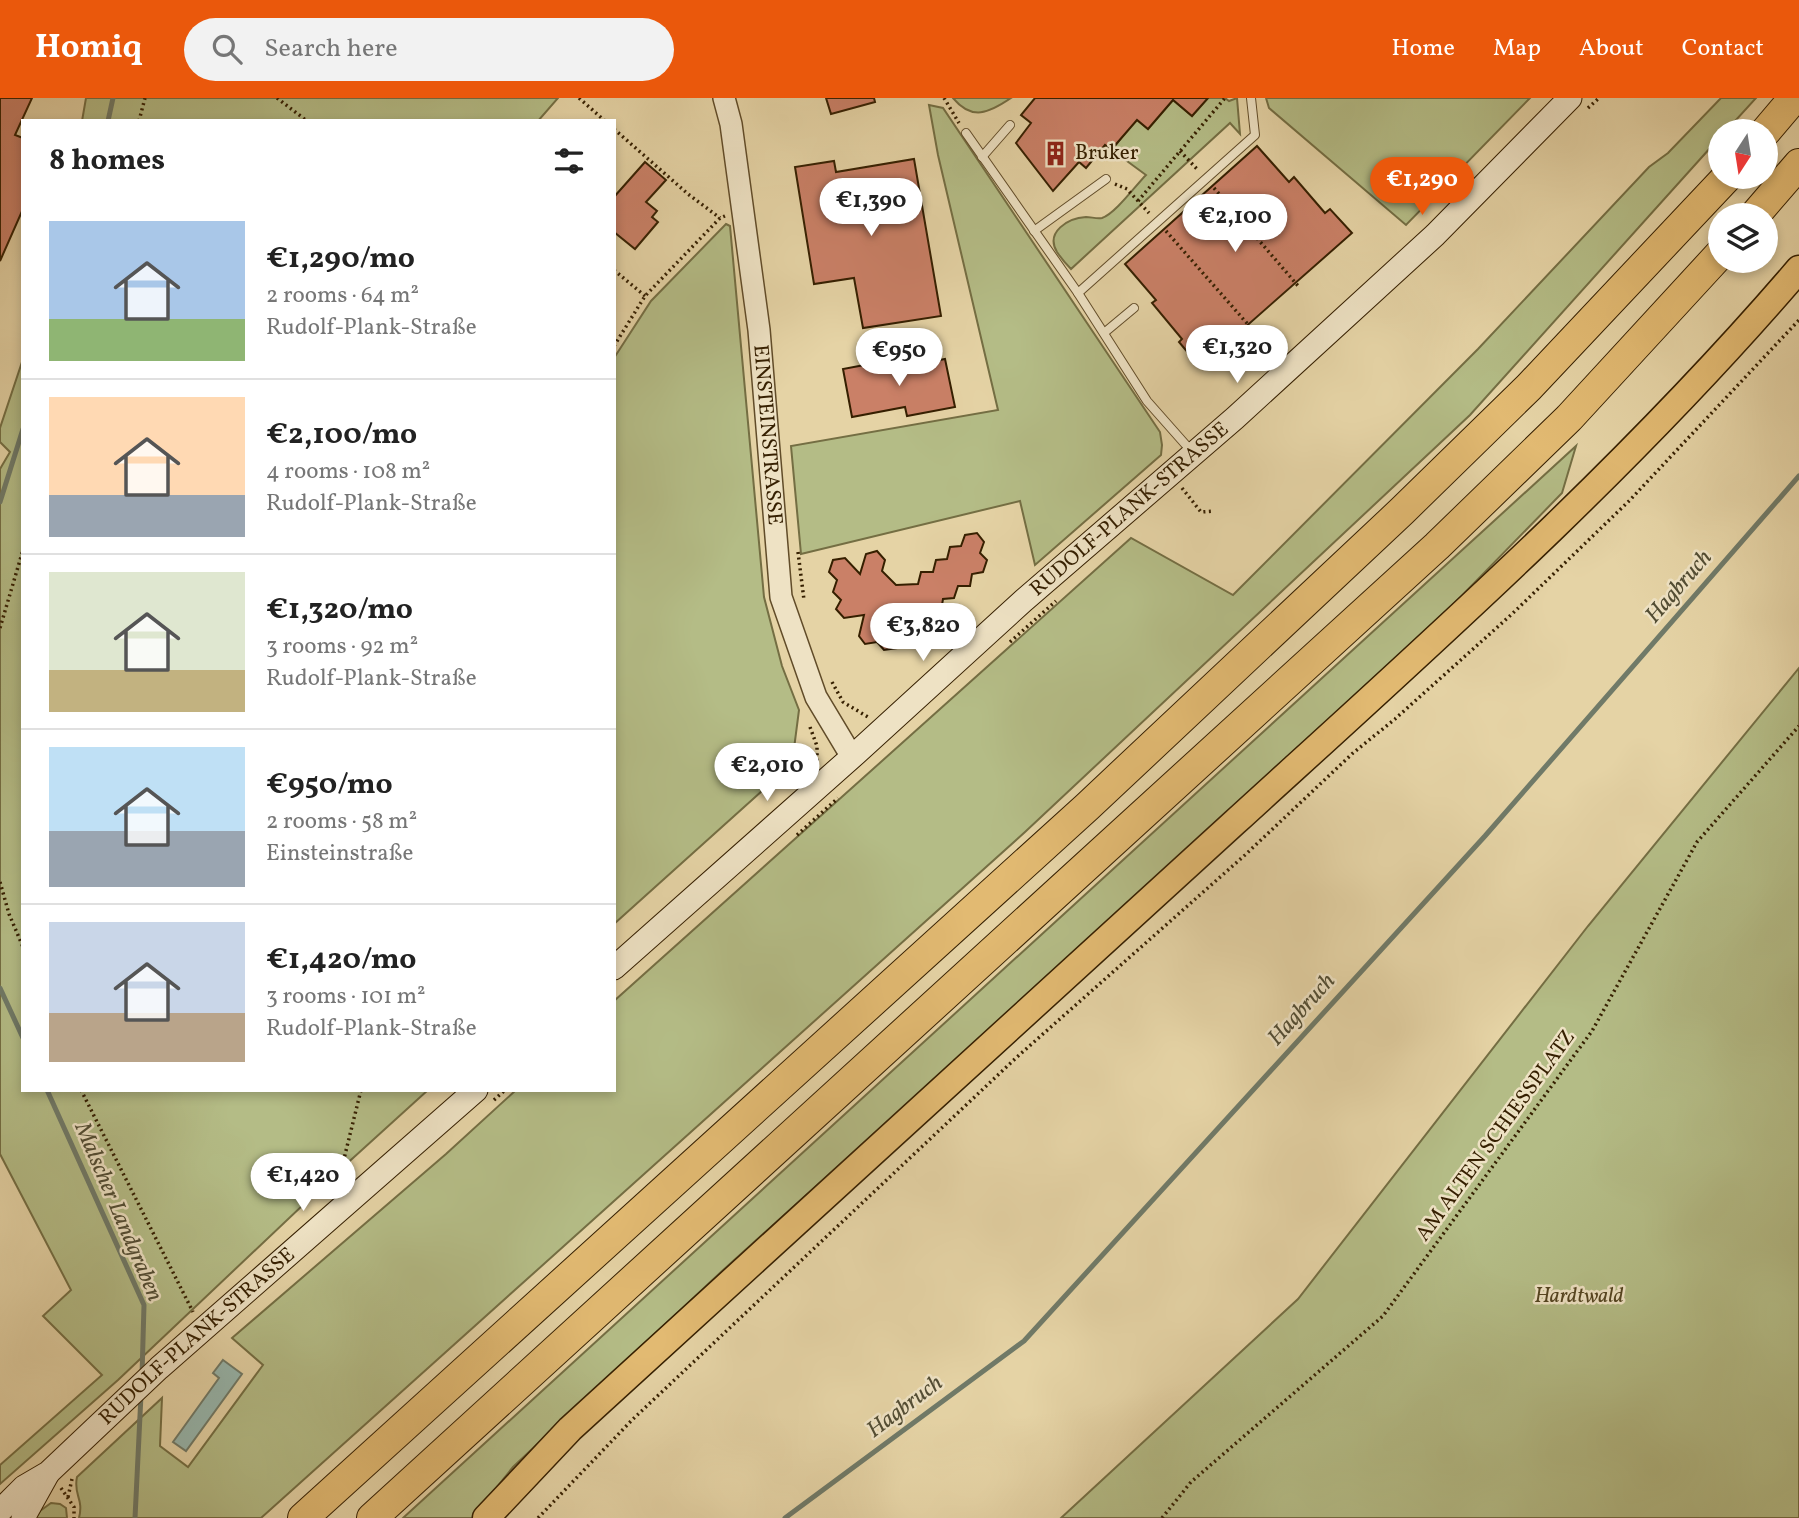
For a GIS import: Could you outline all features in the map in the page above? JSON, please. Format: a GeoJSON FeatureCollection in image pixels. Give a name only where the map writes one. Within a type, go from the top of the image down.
{"type":"FeatureCollection","features":[{"type":"Feature","properties":{"kind":"highway"},"geometry":{"type":"LineString","coordinates":[[1776,119],[1794,98]]}},
{"type":"Feature","properties":{"kind":"highway"},"geometry":{"type":"LineString","coordinates":[[1765,203],[1799,164]]}},
{"type":"Feature","properties":{"kind":"highway"},"geometry":{"type":"LineString","coordinates":[[303,1518],[1087,807],[1402,512],[1529,387],[1716,189]]}},
{"type":"Feature","properties":{"kind":"highway"},"geometry":{"type":"LineString","coordinates":[[372,1518],[1437,546],[1569,418],[1708,267]]}},
{"type":"Feature","properties":{"kind":"main road","name":"RUDOLF-PLANK-STRASSE"},"geometry":{"type":"LineString","coordinates":[[616,966],[1023,601],[1194,454],[1435,235],[1570,98]]}},
{"type":"Feature","properties":{"kind":"main road"},"geometry":{"type":"LineString","coordinates":[[486,1518],[570,1429],[1434,641],[1625,456],[1799,270]]}},
{"type":"Feature","properties":{"kind":"main road","name":"RUDOLF-PLANK-STRASSE"},"geometry":{"type":"LineString","coordinates":[[0,1511],[24,1487],[48,1473],[125,1398],[473,1092]]}},
{"type":"Feature","properties":{"kind":"main road","name":"RUDOLF-PLANK-STRASSE"},"geometry":{"type":"LineString","coordinates":[[23,1518],[48,1473]]}},
{"type":"Feature","properties":{"kind":"street","name":"EINSTEINSTRASSE"},"geometry":{"type":"LineString","coordinates":[[724,98],[731,124],[759,330],[781,597],[816,697],[852,757]]}},
{"type":"Feature","properties":{"kind":"lane"},"geometry":{"type":"LineString","coordinates":[[1078,293],[1255,135],[1251,98]]}},
{"type":"Feature","properties":{"kind":"lane"},"geometry":{"type":"LineString","coordinates":[[982,157],[1010,125]]}},
{"type":"Feature","properties":{"kind":"lane"},"geometry":{"type":"LineString","coordinates":[[966,133],[1078,293],[1147,401],[1194,454]]}},
{"type":"Feature","properties":{"kind":"lane"},"geometry":{"type":"LineString","coordinates":[[1034,231],[1106,179]]}},
{"type":"Feature","properties":{"kind":"lane"},"geometry":{"type":"LineString","coordinates":[[1104,333],[1134,308]]}},
{"type":"Feature","properties":{"kind":"path"},"geometry":{"type":"LineString","coordinates":[[140,119],[145,98]]}},
{"type":"Feature","properties":{"kind":"path"},"geometry":{"type":"LineString","coordinates":[[277,98],[304,119]]}},
{"type":"Feature","properties":{"kind":"path"},"geometry":{"type":"LineString","coordinates":[[579,98],[602,119]]}},
{"type":"Feature","properties":{"kind":"path"},"geometry":{"type":"LineString","coordinates":[[944,98],[966,133]]}},
{"type":"Feature","properties":{"kind":"path"},"geometry":{"type":"LineString","coordinates":[[1138,201],[1225,98]]}},
{"type":"Feature","properties":{"kind":"path"},"geometry":{"type":"LineString","coordinates":[[616,131],[688,194],[720,218]]}},
{"type":"Feature","properties":{"kind":"path"},"geometry":{"type":"LineString","coordinates":[[1180,150],[1299,287]]}},
{"type":"Feature","properties":{"kind":"path"},"geometry":{"type":"LineString","coordinates":[[1106,179],[1126,189],[1138,201],[1252,329]]}},
{"type":"Feature","properties":{"kind":"path"},"geometry":{"type":"LineString","coordinates":[[616,343],[645,296],[720,218],[732,212],[744,213]]}},
{"type":"Feature","properties":{"kind":"path"},"geometry":{"type":"LineString","coordinates":[[616,272],[645,296]]}},
{"type":"Feature","properties":{"kind":"path"},"geometry":{"type":"LineString","coordinates":[[538,1518],[632,1420],[1017,1057],[1245,855],[1353,753],[1512,614],[1630,499],[1799,320]]}},
{"type":"Feature","properties":{"kind":"path"},"geometry":{"type":"LineString","coordinates":[[1182,488],[1201,512],[1214,511]]}},
{"type":"Feature","properties":{"kind":"path"},"geometry":{"type":"LineString","coordinates":[[797,547],[805,612]]}},
{"type":"Feature","properties":{"kind":"path"},"geometry":{"type":"LineString","coordinates":[[0,628],[21,557]]}},
{"type":"Feature","properties":{"kind":"path"},"geometry":{"type":"LineString","coordinates":[[827,674],[844,702],[869,718]]}},
{"type":"Feature","properties":{"kind":"path","name":"AM ALTEN SCHIESSPLATZ"},"geometry":{"type":"LineString","coordinates":[[1161,1518],[1191,1482],[1383,1316],[1592,1031],[1696,842],[1799,726]]}},
{"type":"Feature","properties":{"kind":"path"},"geometry":{"type":"LineString","coordinates":[[0,882],[21,942]]}},
{"type":"Feature","properties":{"kind":"path"},"geometry":{"type":"LineString","coordinates":[[82,1092],[195,1315],[207,1326]]}},
{"type":"Feature","properties":{"kind":"path"},"geometry":{"type":"LineString","coordinates":[[348,1203],[336,1191],[361,1092]]}},
{"type":"Feature","properties":{"kind":"path"},"geometry":{"type":"LineString","coordinates":[[68,1497],[75,1507],[74,1518]]}},
{"type":"Feature","properties":{"kind":"green space"},"geometry":{"type":"Polygon","coordinates":[[[86,98],[558,98],[540,119],[82,119],[86,98]]]}},
{"type":"Feature","properties":{"kind":"green space"},"geometry":{"type":"Polygon","coordinates":[[[953,98],[1011,98],[988,111],[974,112],[967,110],[953,98]]]}},
{"type":"Feature","properties":{"kind":"green space"},"geometry":{"type":"Polygon","coordinates":[[[1208,98],[1225,98],[1229,101],[1237,98],[1240,134],[1230,123],[1071,269],[1054,245],[1056,232],[1072,220],[1102,218],[1107,215],[1146,175],[1112,150],[1136,119],[1148,129],[1173,100],[1192,116],[1208,98]]]}},
{"type":"Feature","properties":{"kind":"green space"},"geometry":{"type":"Polygon","coordinates":[[[1266,98],[1530,98],[1406,225],[1269,108],[1266,98]]]}},
{"type":"Feature","properties":{"kind":"green space"},"geometry":{"type":"Polygon","coordinates":[[[1721,98],[1756,98],[1737,119],[1708,119],[1708,150],[1470,415],[1025,832],[261,1518],[79,1518],[77,1477],[162,1398],[160,1446],[188,1467],[263,1365],[232,1338],[446,1154],[514,1092],[616,1092],[616,999],[1131,538],[1233,595],[1478,349],[1649,167],[1668,153],[1721,98]]]}},
{"type":"Feature","properties":{"kind":"green space"},"geometry":{"type":"Polygon","coordinates":[[[929,105],[943,108],[1160,432],[1161,455],[1035,565],[1020,501],[801,554],[791,446],[998,410],[938,155],[929,105]]]}},
{"type":"Feature","properties":{"kind":"green space"},"geometry":{"type":"Polygon","coordinates":[[[726,224],[730,226],[764,597],[782,666],[799,710],[792,764],[616,922],[616,355],[651,301],[726,224]]]}},
{"type":"Feature","properties":{"kind":"green space"},"geometry":{"type":"Polygon","coordinates":[[[21,365],[21,1092],[426,1092],[118,1380],[0,1484],[0,1465],[102,1375],[43,1316],[71,1290],[0,1154],[0,469],[10,452],[0,442],[0,428],[21,365]]]}},
{"type":"Feature","properties":{"kind":"green space"},"geometry":{"type":"Polygon","coordinates":[[[1576,446],[1562,493],[1402,657],[721,1272],[513,1467],[472,1518],[403,1518],[1576,446]]]}},
{"type":"Feature","properties":{"kind":"green space","name":"Hardtwald"},"geometry":{"type":"Polygon","coordinates":[[[1799,668],[1799,1518],[1061,1518],[1298,1299],[1588,926],[1799,668]]]}},
{"type":"Feature","properties":{"kind":"green space"},"geometry":{"type":"Polygon","coordinates":[[[51,1503],[66,1508],[67,1518],[36,1518],[40,1511],[51,1503]]]}},
{"type":"Feature","properties":{"kind":"water"},"geometry":{"type":"Polygon","coordinates":[[[223,1360],[242,1374],[186,1451],[173,1442],[219,1378],[213,1373],[223,1360]]]}},
{"type":"Feature","properties":{"kind":"building"},"geometry":{"type":"Polygon","coordinates":[[[0,98],[32,98],[15,135],[21,137],[21,214],[0,261],[0,98]]]}},
{"type":"Feature","properties":{"kind":"building"},"geometry":{"type":"Polygon","coordinates":[[[826,98],[874,98],[875,102],[831,114],[826,98]]]}},
{"type":"Feature","properties":{"kind":"building","name":"Bruker"},"geometry":{"type":"Polygon","coordinates":[[[1035,98],[1208,98],[1192,116],[1173,100],[1148,129],[1137,120],[1111,150],[1105,145],[1086,168],[1079,162],[1053,191],[1016,143],[1031,123],[1021,115],[1035,98]]]}},
{"type":"Feature","properties":{"kind":"building"},"geometry":{"type":"Polygon","coordinates":[[[1257,146],[1289,182],[1294,177],[1325,213],[1330,209],[1352,233],[1200,367],[1179,342],[1182,339],[1152,303],[1156,300],[1125,264],[1257,146]]]}},
{"type":"Feature","properties":{"kind":"building"},"geometry":{"type":"Polygon","coordinates":[[[914,159],[941,316],[863,328],[854,278],[814,284],[795,167],[834,161],[836,172],[914,159]]]}},
{"type":"Feature","properties":{"kind":"building"},"geometry":{"type":"Polygon","coordinates":[[[645,162],[666,180],[646,202],[657,211],[652,217],[658,222],[635,249],[616,234],[616,195],[645,162]]]}},
{"type":"Feature","properties":{"kind":"building"},"geometry":{"type":"Polygon","coordinates":[[[945,359],[955,407],[907,416],[905,407],[852,417],[843,369],[891,360],[893,369],[945,359]]]}},
{"type":"Feature","properties":{"kind":"building"},"geometry":{"type":"Polygon","coordinates":[[[977,533],[984,542],[980,553],[987,560],[983,572],[972,574],[970,586],[958,586],[954,598],[943,599],[941,611],[929,612],[925,624],[915,625],[911,636],[900,637],[897,648],[884,650],[877,642],[865,644],[859,636],[864,615],[844,618],[836,609],[841,600],[833,592],[837,580],[829,572],[833,560],[845,558],[860,574],[866,554],[877,551],[885,560],[882,571],[896,585],[918,584],[921,572],[933,572],[936,560],[947,559],[950,547],[961,546],[965,535],[977,533]]]}},
{"type":"Feature","properties":{"kind":"waterway","name":"Malscher Landgraben"},"geometry":{"type":"LineString","coordinates":[[108,119],[113,98]]}},
{"type":"Feature","properties":{"kind":"waterway","name":"Malscher Landgraben"},"geometry":{"type":"LineString","coordinates":[[0,502],[21,435]]}},
{"type":"Feature","properties":{"kind":"waterway","name":"Hagbruch"},"geometry":{"type":"LineString","coordinates":[[785,1518],[1024,1341],[1485,836],[1799,476]]}},
{"type":"Feature","properties":{"kind":"waterway","name":"Malscher Landgraben"},"geometry":{"type":"LineString","coordinates":[[0,988],[21,1034]]}},
{"type":"Feature","properties":{"kind":"waterway","name":"Malscher Landgraben"},"geometry":{"type":"LineString","coordinates":[[48,1092],[144,1305],[142,1375]]}},
{"type":"Feature","properties":{"kind":"waterway","name":"Malscher Landgraben"},"geometry":{"type":"LineString","coordinates":[[135,1518],[141,1395]]}},
{"type":"Feature","properties":{"kind":"place","name":"Bruker"},"geometry":{"type":"Point","coordinates":[1055,153]}}]}
